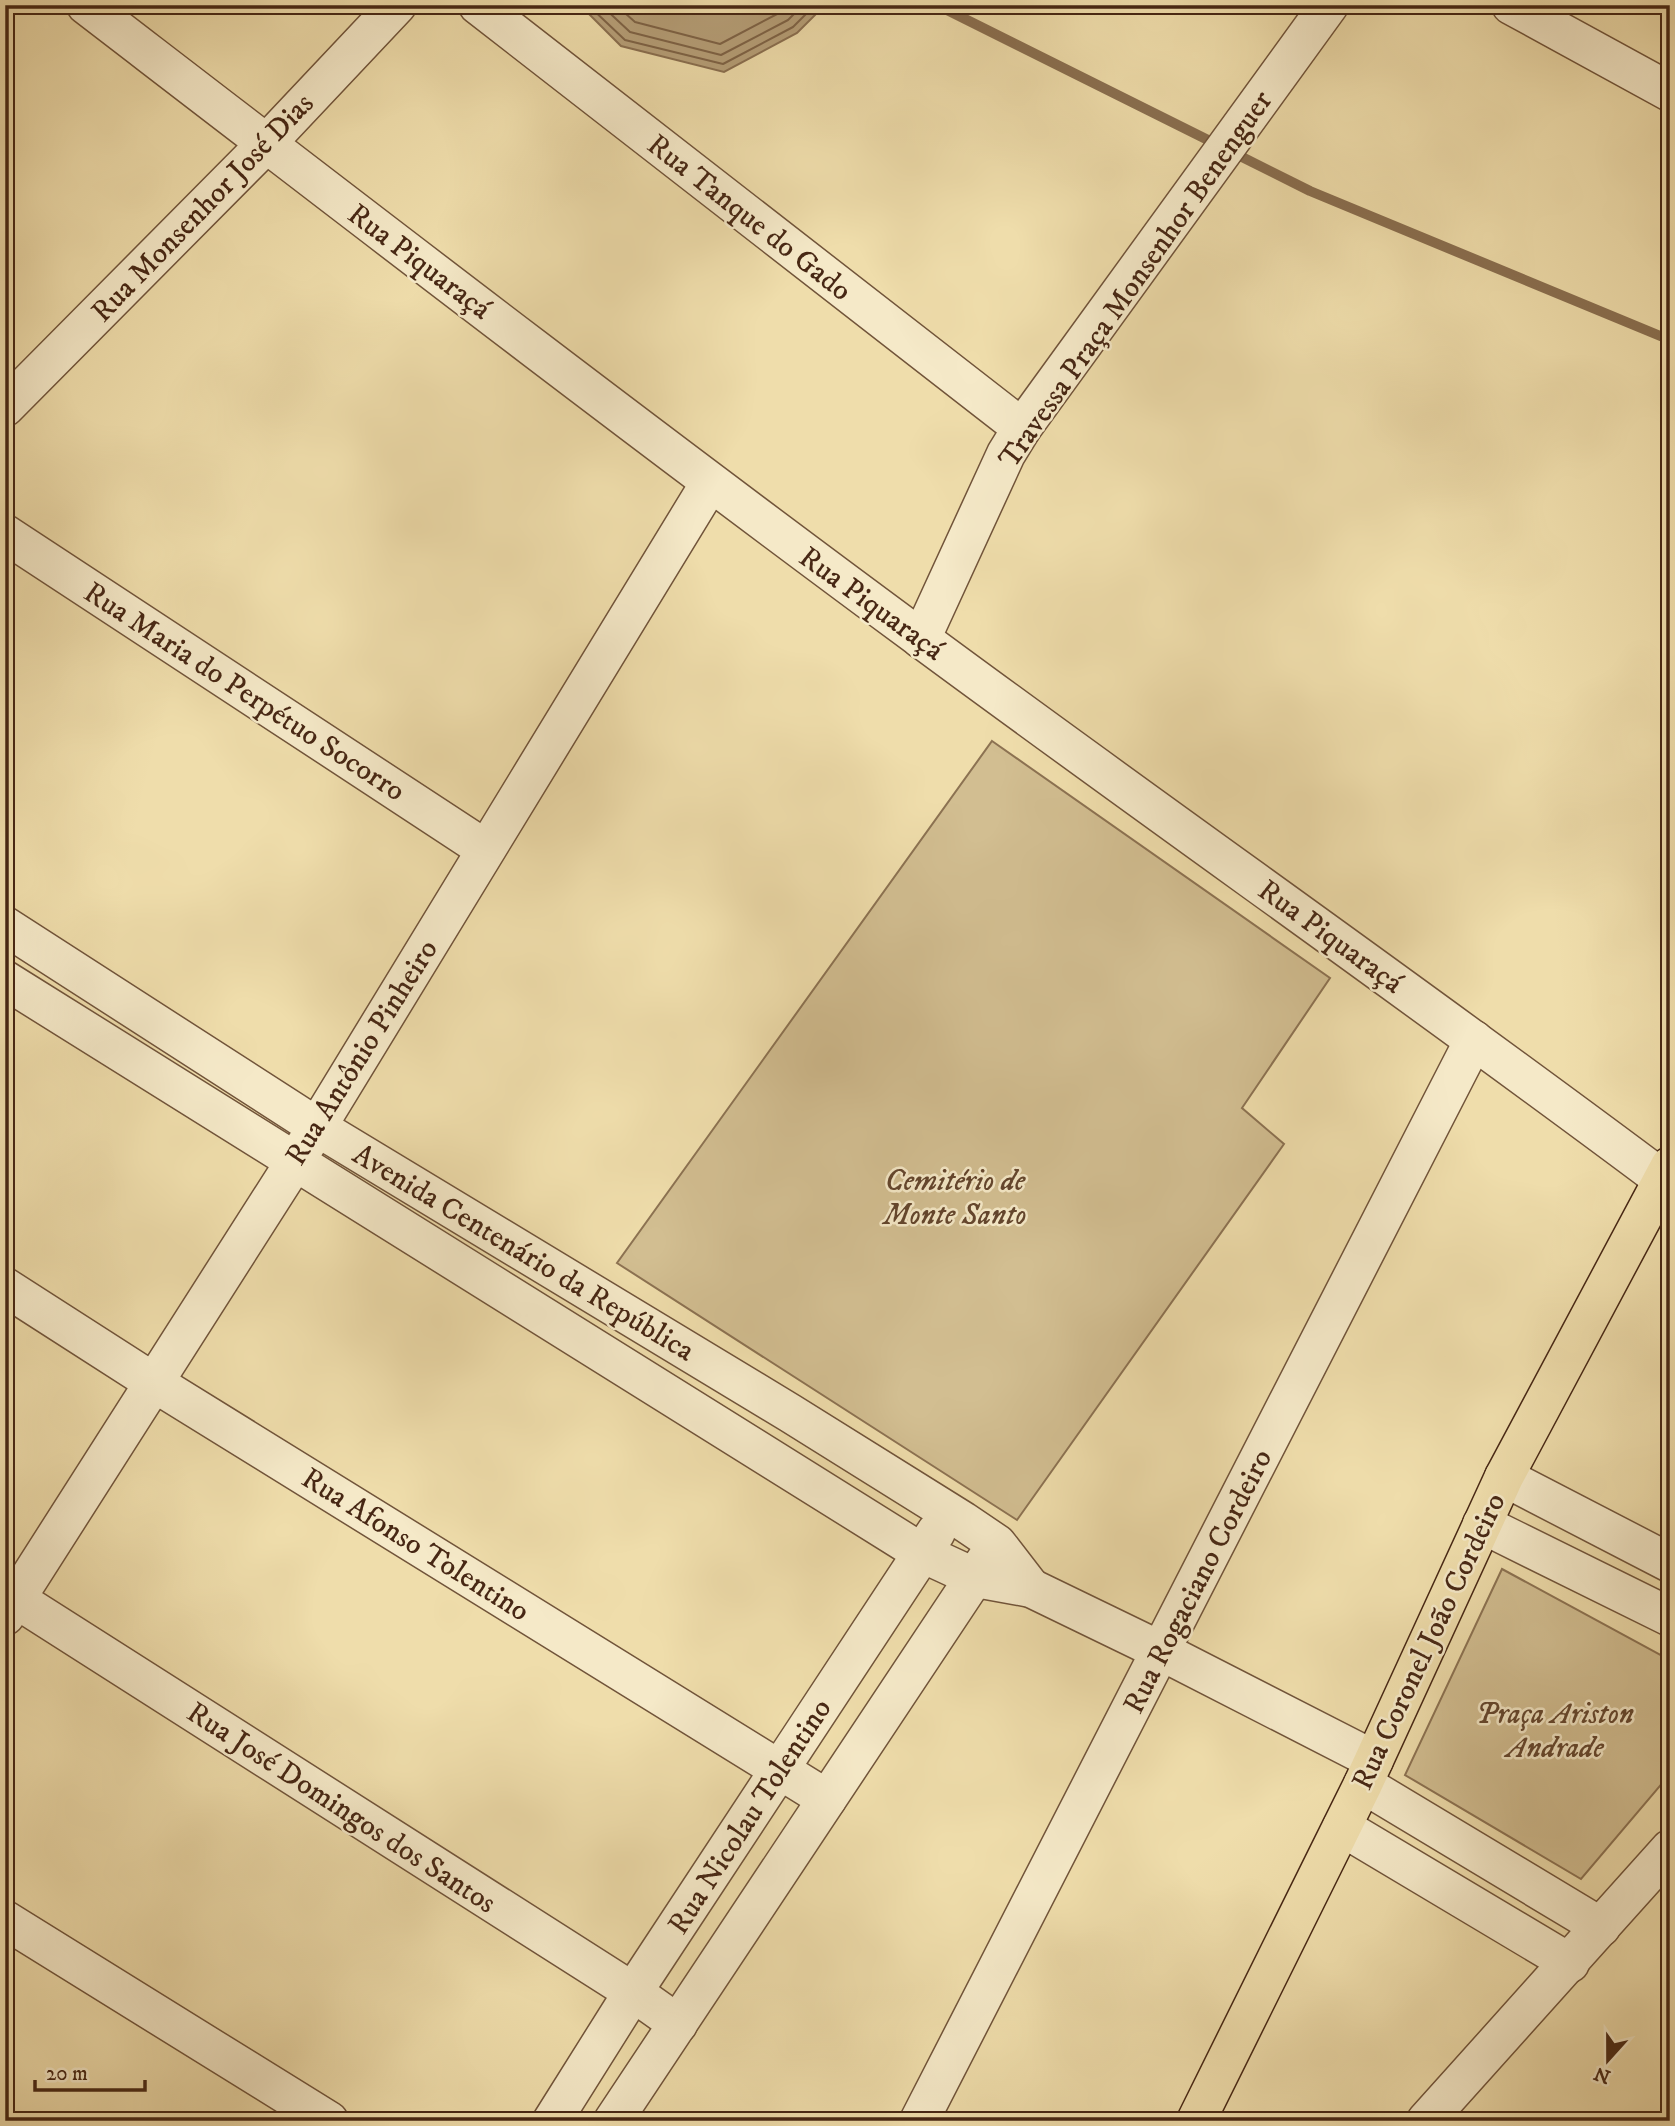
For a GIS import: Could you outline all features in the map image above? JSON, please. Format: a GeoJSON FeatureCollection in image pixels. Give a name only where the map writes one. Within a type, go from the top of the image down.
{"type":"FeatureCollection","features":[{"type":"Feature","properties":{"kind":"main road","name":"Rua Coronel João Cordeiro"},"geometry":{"type":"LineString","coordinates":[[1196,2121],[1368,1772],[1504,1476],[1667,1177]]}},
{"type":"Feature","properties":{"kind":"street","name":"Rua Piquaraçá"},"geometry":{"type":"LineString","coordinates":[[86,5],[710,483],[921,639],[1667,1177]]}},
{"type":"Feature","properties":{"kind":"street","name":"Rua Monsenhor José Dias"},"geometry":{"type":"LineString","coordinates":[[5,407],[266,144],[397,5]]}},
{"type":"Feature","properties":{"kind":"street","name":"Rua Tanque do Gado"},"geometry":{"type":"LineString","coordinates":[[478,5],[1022,428]]}},
{"type":"Feature","properties":{"kind":"street","name":"Travessa Praça Monsenhor Benenguer"},"geometry":{"type":"LineString","coordinates":[[921,639],[1006,454],[1022,428],[1329,5]]}},
{"type":"Feature","properties":{"kind":"street"},"geometry":{"type":"LineString","coordinates":[[1511,5],[1670,92]]}},
{"type":"Feature","properties":{"kind":"street","name":"Rua Antônio Pinheiro"},"geometry":{"type":"LineString","coordinates":[[9,1602],[317,1127],[710,483]]}},
{"type":"Feature","properties":{"kind":"street","name":"Rua Maria do Perpétuo Socorro"},"geometry":{"type":"LineString","coordinates":[[5,534],[485,849]]}},
{"type":"Feature","properties":{"kind":"street","name":"Avenida Centenário da República"},"geometry":{"type":"LineString","coordinates":[[5,926],[317,1127],[778,1405],[949,1513],[997,1544],[1031,1588]]}},
{"type":"Feature","properties":{"kind":"street","name":"Avenida Centenário da República"},"geometry":{"type":"LineString","coordinates":[[5,980],[922,1553],[976,1578],[1031,1588],[1161,1651],[1368,1772]]}},
{"type":"Feature","properties":{"kind":"street"},"geometry":{"type":"LineString","coordinates":[[67,1019],[92,982]]}},
{"type":"Feature","properties":{"kind":"street","name":"Rua Rogaciano Cordeiro"},"geometry":{"type":"LineString","coordinates":[[919,2121],[1474,1040]]}},
{"type":"Feature","properties":{"kind":"street","name":"Rua Afonso Tolentino"},"geometry":{"type":"LineString","coordinates":[[5,1287],[153,1382],[827,1799]]}},
{"type":"Feature","properties":{"kind":"street"},"geometry":{"type":"LineString","coordinates":[[1504,1476],[1670,1563]]}},
{"type":"Feature","properties":{"kind":"street","name":"Rua Nicolau Tolentino"},"geometry":{"type":"LineString","coordinates":[[552,2121],[633,1992],[949,1513]]}},
{"type":"Feature","properties":{"kind":"street"},"geometry":{"type":"LineString","coordinates":[[1482,1524],[1670,1618]]}},
{"type":"Feature","properties":{"kind":"street","name":"Rua Nicolau Tolentino"},"geometry":{"type":"LineString","coordinates":[[614,2121],[997,1544]]}},
{"type":"Feature","properties":{"kind":"street","name":"Rua José Domingos dos Santos"},"geometry":{"type":"LineString","coordinates":[[9,1602],[633,1992],[678,2024]]}},
{"type":"Feature","properties":{"kind":"street"},"geometry":{"type":"LineString","coordinates":[[1368,1772],[1601,1927]]}},
{"type":"Feature","properties":{"kind":"street"},"geometry":{"type":"LineString","coordinates":[[1342,1826],[1570,1963]]}},
{"type":"Feature","properties":{"kind":"street"},"geometry":{"type":"LineString","coordinates":[[1426,2121],[1670,1849]]}},
{"type":"Feature","properties":{"kind":"street"},"geometry":{"type":"LineString","coordinates":[[5,1920],[329,2121]]}},
{"type":"Feature","properties":{"kind":"green space","name":"Cemitério de Monte Santo"},"geometry":{"type":"Polygon","coordinates":[[[992,741],[1330,978],[1242,1108],[1284,1144],[1017,1520],[617,1263],[992,741]]]}},
{"type":"Feature","properties":{"kind":"green space","name":"Praça Ariston Andrade"},"geometry":{"type":"Polygon","coordinates":[[[1502,1569],[1670,1660],[1670,1774],[1581,1879],[1405,1775],[1502,1569]]]}},
{"type":"Feature","properties":{"kind":"water"},"geometry":{"type":"Polygon","coordinates":[[[580,5],[825,5],[797,33],[724,72],[621,46],[580,5]]]}},
{"type":"Feature","properties":{"kind":"waterway"},"geometry":{"type":"LineString","coordinates":[[937,5],[1218,145]]}},
{"type":"Feature","properties":{"kind":"waterway"},"geometry":{"type":"LineString","coordinates":[[1232,152],[1310,191],[1670,340]]}}]}
